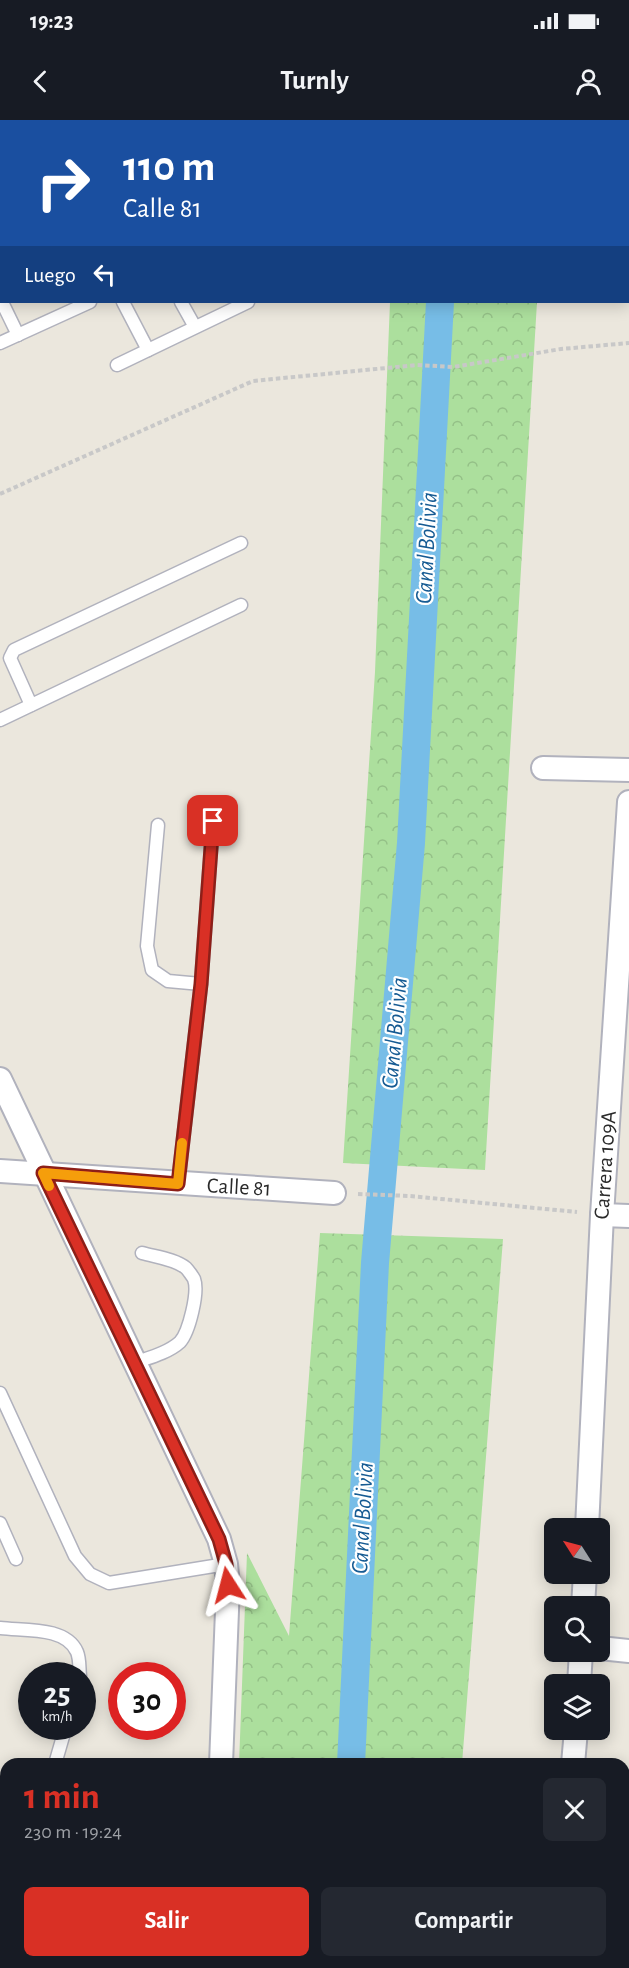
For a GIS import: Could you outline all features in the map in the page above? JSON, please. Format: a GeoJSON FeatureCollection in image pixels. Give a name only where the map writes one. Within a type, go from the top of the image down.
{"type":"FeatureCollection","features":[{"type":"Feature","properties":{"kind":"street"},"geometry":{"type":"LineString","coordinates":[[543,768],[629,770]]}},
{"type":"Feature","properties":{"kind":"street","name":"Carrera 109A"},"geometry":{"type":"LineString","coordinates":[[587,1518],[602,1215],[629,802]]}},
{"type":"Feature","properties":{"kind":"street"},"geometry":{"type":"LineString","coordinates":[[0,1079],[219,1539],[226,1564],[228,1585],[221,1758]]}},
{"type":"Feature","properties":{"kind":"street","name":"Calle 81"},"geometry":{"type":"LineString","coordinates":[[0,1171],[345,1193]]}},
{"type":"Feature","properties":{"kind":"street"},"geometry":{"type":"LineString","coordinates":[[602,1215],[629,1216]]}},
{"type":"Feature","properties":{"kind":"street"},"geometry":{"type":"LineString","coordinates":[[610,1649],[629,1650]]}},
{"type":"Feature","properties":{"kind":"street"},"geometry":{"type":"LineString","coordinates":[[574,1758],[575,1740]]}},
{"type":"Feature","properties":{"kind":"lane"},"geometry":{"type":"LineString","coordinates":[[2,303],[18,335]]}},
{"type":"Feature","properties":{"kind":"lane"},"geometry":{"type":"LineString","coordinates":[[0,343],[88,303]]}},
{"type":"Feature","properties":{"kind":"lane"},"geometry":{"type":"LineString","coordinates":[[124,303],[148,350]]}},
{"type":"Feature","properties":{"kind":"lane"},"geometry":{"type":"LineString","coordinates":[[182,303],[195,327]]}},
{"type":"Feature","properties":{"kind":"lane"},"geometry":{"type":"LineString","coordinates":[[117,366],[243,303]]}},
{"type":"Feature","properties":{"kind":"lane"},"geometry":{"type":"LineString","coordinates":[[31,705],[10,658],[14,650],[241,543]]}},
{"type":"Feature","properties":{"kind":"lane"},"geometry":{"type":"LineString","coordinates":[[0,720],[241,605]]}},
{"type":"Feature","properties":{"kind":"lane"},"geometry":{"type":"LineString","coordinates":[[178,1184],[201,984],[213,821]]}},
{"type":"Feature","properties":{"kind":"lane"},"geometry":{"type":"LineString","coordinates":[[158,825],[147,946],[152,970],[168,981],[201,984]]}},
{"type":"Feature","properties":{"kind":"lane"},"geometry":{"type":"LineString","coordinates":[[134,1363],[160,1354],[180,1341],[189,1324],[194,1304],[194,1279],[186,1268],[174,1262],[142,1253]]}},
{"type":"Feature","properties":{"kind":"lane"},"geometry":{"type":"LineString","coordinates":[[0,1393],[75,1556],[90,1574],[109,1583],[226,1564]]}},
{"type":"Feature","properties":{"kind":"lane"},"geometry":{"type":"LineString","coordinates":[[0,1523],[16,1559]]}},
{"type":"Feature","properties":{"kind":"lane"},"geometry":{"type":"LineString","coordinates":[[0,1628],[57,1634],[70,1642],[78,1653],[79,1662]]}},
{"type":"Feature","properties":{"kind":"lane"},"geometry":{"type":"LineString","coordinates":[[57,1758],[62,1740]]}},
{"type":"Feature","properties":{"kind":"path"},"geometry":{"type":"LineString","coordinates":[[0,494],[253,381],[417,366],[454,367],[561,349],[629,343]]}},
{"type":"Feature","properties":{"kind":"path"},"geometry":{"type":"LineString","coordinates":[[345,1193],[410,1196],[602,1215]]}},
{"type":"Feature","properties":{"kind":"green space"},"geometry":{"type":"Polygon","coordinates":[[[390,303],[537,303],[485,1170],[343,1163],[375,672],[390,303]]]}},
{"type":"Feature","properties":{"kind":"green space"},"geometry":{"type":"Polygon","coordinates":[[[320,1233],[503,1239],[462,1758],[239,1758],[247,1553],[289,1636],[320,1233]]]}},
{"type":"Feature","properties":{"kind":"waterway","name":"Canal Bolivia"},"geometry":{"type":"LineString","coordinates":[[351,1758],[375,1263],[411,843],[440,303]]}},
{"type":"Feature","properties":{"kind":"slow traffic"},"geometry":{"type":"LineString","coordinates":[[49,1186],[43,1173],[178,1184],[182,1143]]}},
{"type":"Feature","properties":{"kind":"route"},"geometry":{"type":"LineString","coordinates":[[213,821],[201,984],[178,1184],[43,1173],[219,1539],[226,1564],[228,1585]]}}]}
